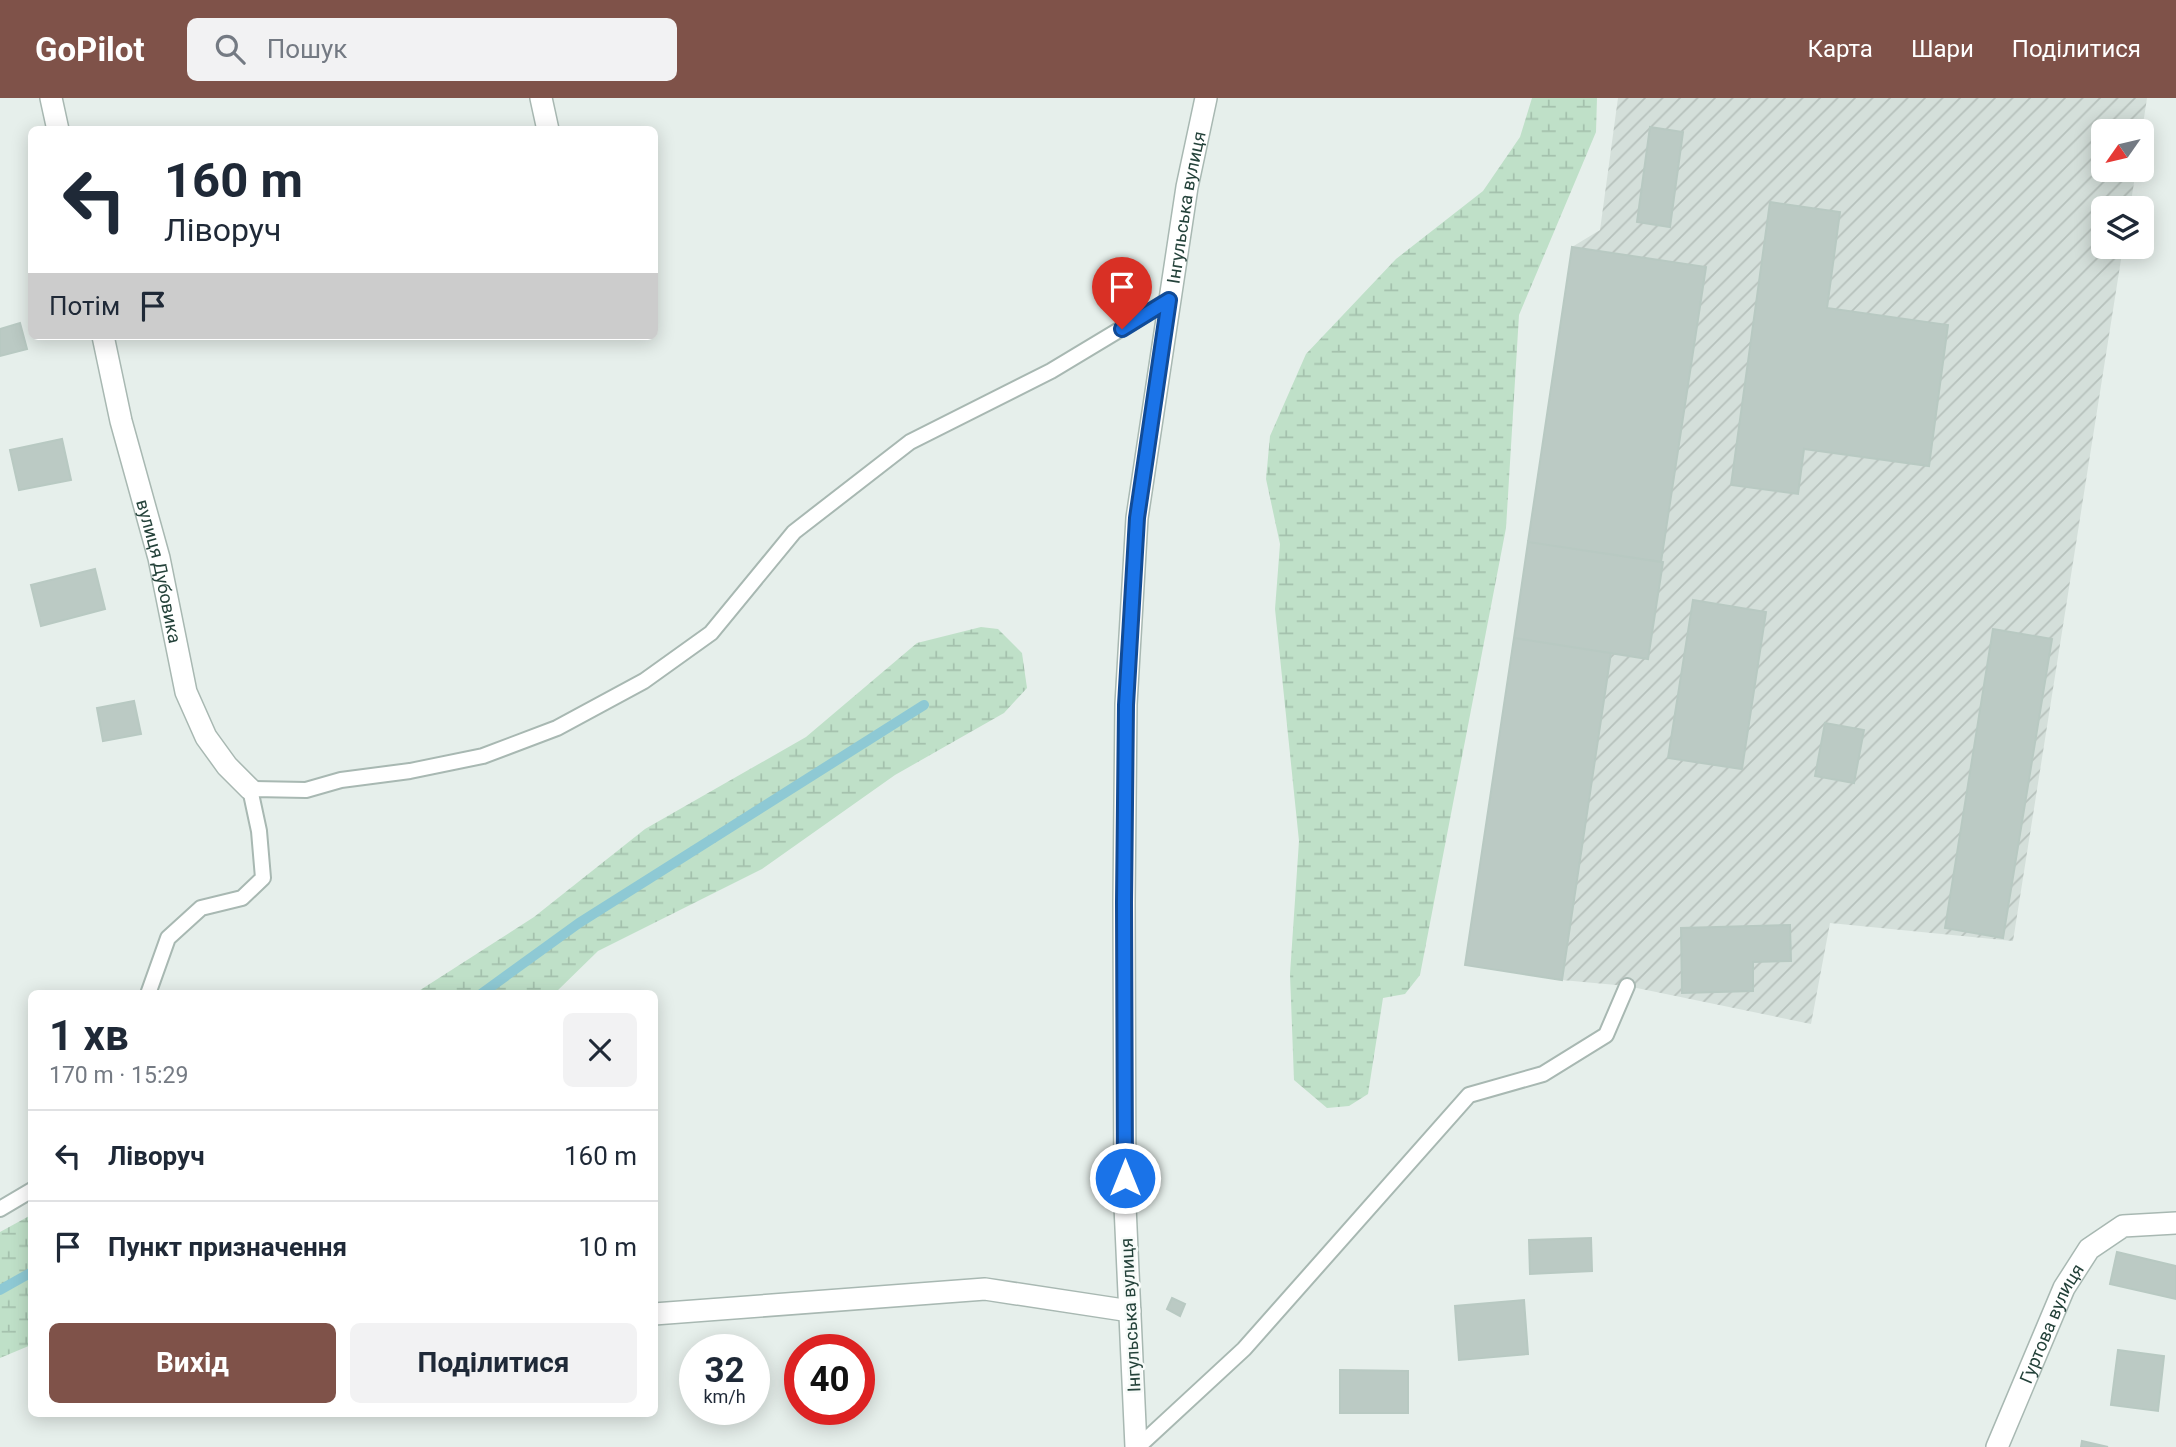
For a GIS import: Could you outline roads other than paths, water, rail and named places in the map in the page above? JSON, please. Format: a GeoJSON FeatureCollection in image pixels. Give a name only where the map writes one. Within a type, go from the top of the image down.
{"type":"FeatureCollection","features":[{"type":"Feature","properties":{"kind":"street"},"geometry":{"type":"LineString","coordinates":[[51,98],[57,126]]}},
{"type":"Feature","properties":{"kind":"street"},"geometry":{"type":"LineString","coordinates":[[541,98],[547,126]]}},
{"type":"Feature","properties":{"kind":"street","name":"Інгульська вулиця"},"geometry":{"type":"LineString","coordinates":[[1137,1447],[1125,1206],[1126,705],[1137,518],[1187,187],[1206,98]]}},
{"type":"Feature","properties":{"kind":"street","name":"вулиця Дубовика"},"geometry":{"type":"LineString","coordinates":[[104,340],[121,421],[159,558],[186,692],[206,737],[227,766],[250,789]]}},
{"type":"Feature","properties":{"kind":"street","name":"Гуртова вулиця"},"geometry":{"type":"LineString","coordinates":[[1997,1447],[2064,1288],[2089,1249],[2123,1226],[2176,1223]]}},
{"type":"Feature","properties":{"kind":"street"},"geometry":{"type":"LineString","coordinates":[[658,1314],[985,1289],[1130,1311]]}},
{"type":"Feature","properties":{"kind":"lane"},"geometry":{"type":"LineString","coordinates":[[149,990],[168,937],[201,908],[242,898],[263,877],[259,831],[250,789],[306,790],[341,780],[410,771],[483,756],[557,728],[644,681],[711,633],[794,533],[910,442],[1051,371],[1169,300]]}},
{"type":"Feature","properties":{"kind":"lane"},"geometry":{"type":"LineString","coordinates":[[1137,1447],[1244,1349],[1469,1095],[1543,1074],[1606,1035],[1627,986]]}},
{"type":"Feature","properties":{"kind":"lane"},"geometry":{"type":"LineString","coordinates":[[0,1209],[28,1192]]}},
{"type":"Feature","properties":{"kind":"waterway"},"geometry":{"type":"LineString","coordinates":[[487,990],[579,923],[924,705]]}},
{"type":"Feature","properties":{"kind":"waterway"},"geometry":{"type":"LineString","coordinates":[[0,1290],[28,1274]]}}]}
